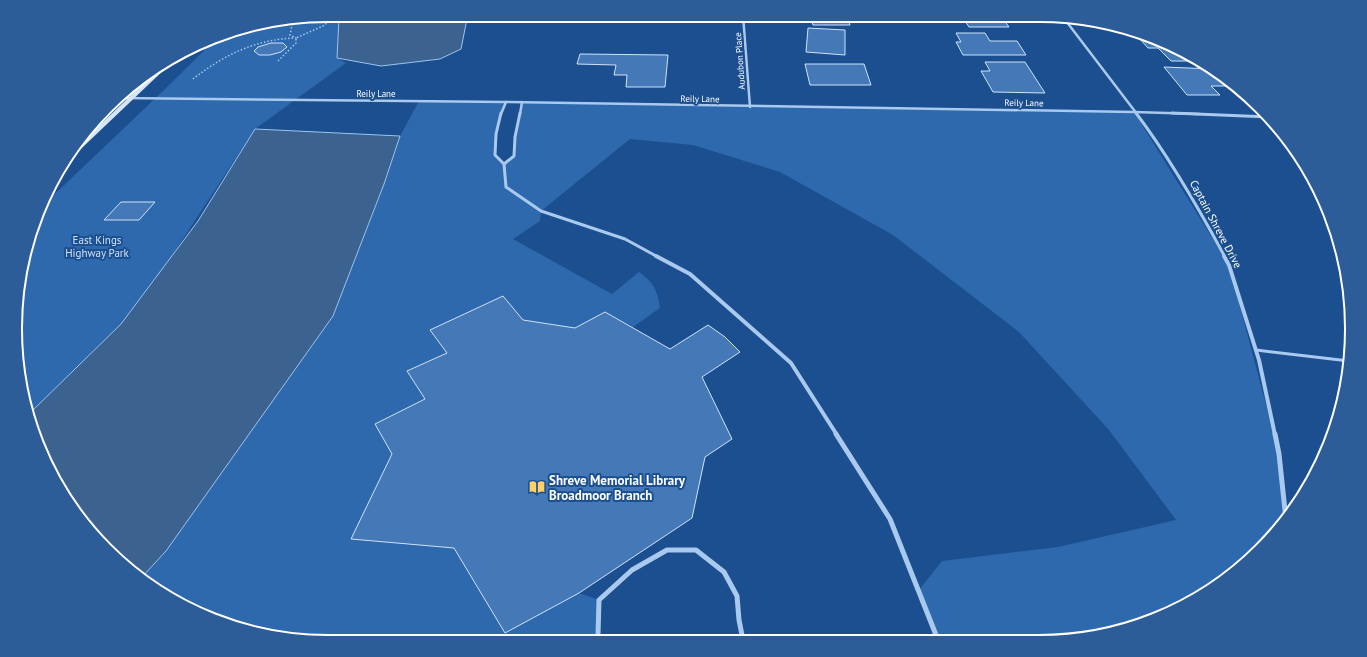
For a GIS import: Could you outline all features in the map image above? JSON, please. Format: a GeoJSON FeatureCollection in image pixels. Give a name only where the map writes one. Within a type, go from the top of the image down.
{"type":"FeatureCollection","features":[{"type":"Feature","properties":{"kind":"main road"},"geometry":{"type":"LineString","coordinates":[[85,142],[152,78]]}},
{"type":"Feature","properties":{"kind":"street","name":"Audubon Place"},"geometry":{"type":"LineString","coordinates":[[744,22],[750,107]]}},
{"type":"Feature","properties":{"kind":"street","name":"Captain Shreve Drive"},"geometry":{"type":"LineString","coordinates":[[1068,24],[1154,137],[1198,206],[1229,265],[1256,350],[1279,454],[1285,511]]}},
{"type":"Feature","properties":{"kind":"street","name":"Reily Lane"},"geometry":{"type":"LineString","coordinates":[[125,99],[522,102],[750,107],[1134,112],[1261,118]]}},
{"type":"Feature","properties":{"kind":"street"},"geometry":{"type":"LineString","coordinates":[[506,102],[500,115],[494,139],[495,156],[504,164],[506,187],[541,211],[625,239],[690,274],[791,363],[890,519],[936,635]]}},
{"type":"Feature","properties":{"kind":"street"},"geometry":{"type":"LineString","coordinates":[[504,164],[514,156],[515,137],[522,102]]}},
{"type":"Feature","properties":{"kind":"street"},"geometry":{"type":"LineString","coordinates":[[598,635],[599,600],[632,570],[666,550],[696,550],[724,572],[737,596],[742,635]]}},
{"type":"Feature","properties":{"kind":"lane"},"geometry":{"type":"LineString","coordinates":[[1256,350],[1343,360]]}},
{"type":"Feature","properties":{"kind":"path"},"geometry":{"type":"LineString","coordinates":[[193,79],[212,64],[232,53],[283,37],[296,38],[323,26],[328,22]]}},
{"type":"Feature","properties":{"kind":"path"},"geometry":{"type":"LineString","coordinates":[[292,25],[290,35],[296,38]]}},
{"type":"Feature","properties":{"kind":"path"},"geometry":{"type":"LineString","coordinates":[[278,61],[296,43],[296,38]]}},
{"type":"Feature","properties":{"kind":"green space","name":"East Kings Highway Park"},"geometry":{"type":"Polygon","coordinates":[[[339,22],[337,58],[346,63],[255,129],[171,257],[121,324],[33,410],[23,349],[23,308],[32,249],[45,211],[52,196],[211,45],[249,32],[269,28],[308,23],[339,22]]]}},
{"type":"Feature","properties":{"kind":"green space"},"geometry":{"type":"Polygon","coordinates":[[[419,101],[506,102],[500,115],[495,155],[504,164],[514,156],[515,137],[522,102],[1134,112],[1229,265],[1279,454],[1282,514],[1269,531],[1241,559],[1225,572],[1192,594],[1156,612],[1137,619],[1098,629],[1059,634],[936,635],[919,590],[942,561],[1058,547],[1176,520],[1109,430],[1019,332],[893,235],[780,172],[693,145],[630,139],[541,211],[540,221],[513,239],[612,294],[639,272],[654,287],[658,296],[660,308],[633,327],[605,312],[575,328],[523,320],[503,296],[430,330],[447,353],[407,371],[425,399],[392,454],[352,539],[454,548],[505,633],[579,593],[599,600],[598,635],[308,634],[249,625],[211,612],[175,594],[145,574],[154,564],[333,316],[381,192],[400,136],[419,101]]]}},
{"type":"Feature","properties":{"kind":"shaded area"},"geometry":{"type":"Polygon","coordinates":[[[339,22],[466,22],[461,49],[440,59],[381,66],[337,58],[339,22]]]}},
{"type":"Feature","properties":{"kind":"shaded area"},"geometry":{"type":"Polygon","coordinates":[[[255,129],[400,136],[384,184],[333,316],[166,551],[145,574],[126,559],[98,531],[74,499],[63,482],[45,446],[33,410],[121,324],[198,221],[255,129]]]}},
{"type":"Feature","properties":{"kind":"building"},"geometry":{"type":"Polygon","coordinates":[[[812,22],[849,22],[850,25],[813,25],[812,22]]]}},
{"type":"Feature","properties":{"kind":"building"},"geometry":{"type":"Polygon","coordinates":[[[966,22],[1005,22],[1009,27],[969,27],[966,22]]]}},
{"type":"Feature","properties":{"kind":"building"},"geometry":{"type":"Polygon","coordinates":[[[808,28],[845,30],[845,55],[806,52],[808,28]]]}},
{"type":"Feature","properties":{"kind":"building"},"geometry":{"type":"Polygon","coordinates":[[[956,33],[985,33],[990,41],[1017,41],[1026,55],[963,55],[956,42],[961,42],[956,33]]]}},
{"type":"Feature","properties":{"kind":"building"},"geometry":{"type":"Polygon","coordinates":[[[1140,39],[1156,45],[1188,61],[1171,61],[1158,48],[1148,48],[1140,39]]]}},
{"type":"Feature","properties":{"kind":"building"},"geometry":{"type":"Polygon","coordinates":[[[271,43],[283,43],[287,47],[281,52],[270,55],[259,55],[254,51],[258,47],[271,43]]]}},
{"type":"Feature","properties":{"kind":"building"},"geometry":{"type":"Polygon","coordinates":[[[580,54],[668,55],[665,87],[626,87],[627,75],[614,75],[616,65],[577,64],[580,54]]]}},
{"type":"Feature","properties":{"kind":"building"},"geometry":{"type":"Polygon","coordinates":[[[985,62],[1025,62],[1045,93],[993,92],[981,71],[990,71],[985,62]]]}},
{"type":"Feature","properties":{"kind":"building"},"geometry":{"type":"Polygon","coordinates":[[[805,64],[864,64],[871,85],[810,85],[805,64]]]}},
{"type":"Feature","properties":{"kind":"building"},"geometry":{"type":"Polygon","coordinates":[[[1164,67],[1200,68],[1226,86],[1211,86],[1220,95],[1187,95],[1164,67]]]}},
{"type":"Feature","properties":{"kind":"building"},"geometry":{"type":"Polygon","coordinates":[[[121,202],[155,202],[139,220],[104,220],[121,202]]]}},
{"type":"Feature","properties":{"kind":"building","name":"Shreve Memorial Library Broadmoor Branch"},"geometry":{"type":"Polygon","coordinates":[[[503,296],[523,320],[575,328],[605,312],[670,349],[708,325],[725,337],[740,352],[702,377],[732,439],[705,457],[692,518],[579,593],[505,633],[454,548],[351,539],[392,454],[375,424],[425,399],[407,371],[447,353],[430,330],[503,296]]]}},
{"type":"Feature","properties":{"kind":"place","name":"Shreve Memorial Library Broadmoor Branch"},"geometry":{"type":"Point","coordinates":[537,487]}}]}
